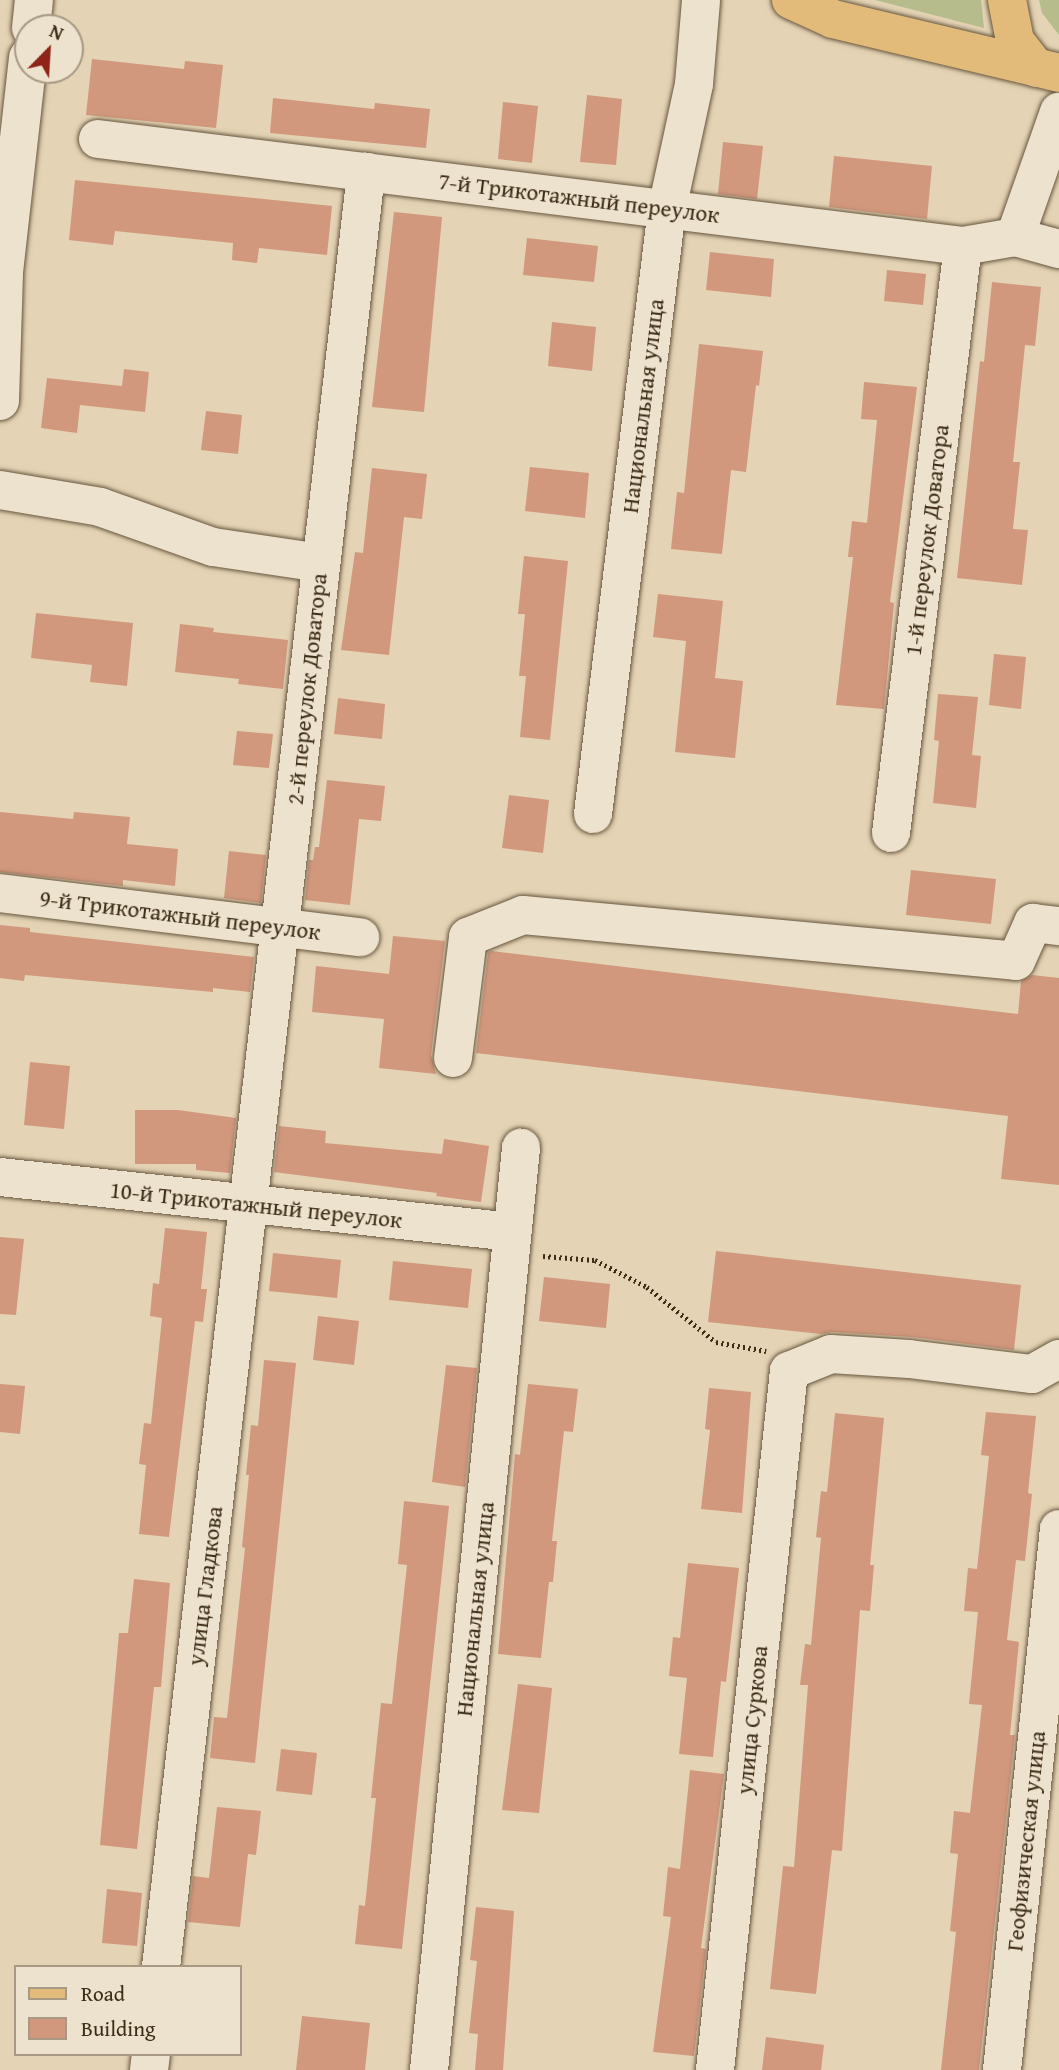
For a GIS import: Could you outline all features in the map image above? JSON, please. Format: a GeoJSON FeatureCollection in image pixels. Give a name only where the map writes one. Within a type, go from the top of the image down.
{"type":"FeatureCollection","features":[{"type":"Feature","properties":{"kind":"main road"},"geometry":{"type":"LineString","coordinates":[[791,0],[833,19],[1047,71]]}},
{"type":"Feature","properties":{"kind":"main road"},"geometry":{"type":"LineString","coordinates":[[1007,0],[1015,41],[1047,71]]}},
{"type":"Feature","properties":{"kind":"street","name":"Национальная улица"},"geometry":{"type":"LineString","coordinates":[[593,814],[667,208],[694,84],[701,0]]}},
{"type":"Feature","properties":{"kind":"street"},"geometry":{"type":"LineString","coordinates":[[0,401],[4,272],[25,84]]}},
{"type":"Feature","properties":{"kind":"street"},"geometry":{"type":"LineString","coordinates":[[1015,237],[1059,112]]}},
{"type":"Feature","properties":{"kind":"street","name":"7-й Трикотажный переулок"},"geometry":{"type":"LineString","coordinates":[[98,139],[963,246],[1015,237],[1059,249]]}},
{"type":"Feature","properties":{"kind":"street","name":"2-й переулок Доватора"},"geometry":{"type":"LineString","coordinates":[[248,1205],[366,172]]}},
{"type":"Feature","properties":{"kind":"street","name":"1-й переулок Доватора"},"geometry":{"type":"LineString","coordinates":[[891,833],[963,246]]}},
{"type":"Feature","properties":{"kind":"street"},"geometry":{"type":"LineString","coordinates":[[0,490],[100,507],[213,547],[321,562]]}},
{"type":"Feature","properties":{"kind":"street","name":"9-й Трикотажный переулок"},"geometry":{"type":"LineString","coordinates":[[0,893],[359,937]]}},
{"type":"Feature","properties":{"kind":"street"},"geometry":{"type":"LineString","coordinates":[[453,1058],[468,937],[523,915],[1016,961],[1033,923],[1059,926]]}},
{"type":"Feature","properties":{"kind":"street","name":"Национальная улица"},"geometry":{"type":"LineString","coordinates":[[429,2070],[521,1148]]}},
{"type":"Feature","properties":{"kind":"street","name":"10-й Трикотажный переулок"},"geometry":{"type":"LineString","coordinates":[[0,1177],[248,1205],[511,1242]]}},
{"type":"Feature","properties":{"kind":"street","name":"улица Гладкова"},"geometry":{"type":"LineString","coordinates":[[161,1965],[248,1205]]}},
{"type":"Feature","properties":{"kind":"street"},"geometry":{"type":"LineString","coordinates":[[789,1371],[831,1354],[909,1359],[1032,1374],[1059,1359]]}},
{"type":"Feature","properties":{"kind":"street","name":"улица Суркова"},"geometry":{"type":"LineString","coordinates":[[715,2070],[789,1371]]}},
{"type":"Feature","properties":{"kind":"street","name":"Геофизическая улица"},"geometry":{"type":"LineString","coordinates":[[1002,2070],[1059,1529]]}},
{"type":"Feature","properties":{"kind":"path"},"geometry":{"type":"LineString","coordinates":[[511,1242],[595,1260],[647,1287],[716,1342],[766,1351],[789,1371]]}},
{"type":"Feature","properties":{"kind":"green space"},"geometry":{"type":"Polygon","coordinates":[[[875,0],[981,0],[984,28],[875,0]]]}},
{"type":"Feature","properties":{"kind":"green space"},"geometry":{"type":"Polygon","coordinates":[[[1039,0],[1059,0],[1059,35],[1042,13],[1039,0]]]}},
{"type":"Feature","properties":{"kind":"building"},"geometry":{"type":"Polygon","coordinates":[[[92,59],[184,69],[185,61],[223,65],[216,128],[86,115],[92,59]]]}},
{"type":"Feature","properties":{"kind":"building"},"geometry":{"type":"Polygon","coordinates":[[[587,95],[622,99],[616,165],[580,162],[587,95]]]}},
{"type":"Feature","properties":{"kind":"building"},"geometry":{"type":"Polygon","coordinates":[[[273,98],[374,109],[375,103],[430,109],[426,148],[270,133],[273,98]]]}},
{"type":"Feature","properties":{"kind":"building"},"geometry":{"type":"Polygon","coordinates":[[[503,102],[538,106],[532,163],[498,159],[503,102]]]}},
{"type":"Feature","properties":{"kind":"building"},"geometry":{"type":"Polygon","coordinates":[[[723,142],[763,146],[757,199],[718,194],[723,142]]]}},
{"type":"Feature","properties":{"kind":"building"},"geometry":{"type":"Polygon","coordinates":[[[834,156],[932,166],[927,219],[829,207],[834,156]]]}},
{"type":"Feature","properties":{"kind":"building"},"geometry":{"type":"Polygon","coordinates":[[[75,180],[332,206],[327,255],[259,248],[257,263],[232,260],[233,243],[115,231],[113,245],[69,240],[75,180]]]}},
{"type":"Feature","properties":{"kind":"building"},"geometry":{"type":"Polygon","coordinates":[[[394,212],[442,217],[424,412],[372,407],[394,212]]]}},
{"type":"Feature","properties":{"kind":"building"},"geometry":{"type":"Polygon","coordinates":[[[527,238],[598,246],[594,282],[523,275],[527,238]]]}},
{"type":"Feature","properties":{"kind":"building"},"geometry":{"type":"Polygon","coordinates":[[[710,252],[774,259],[771,297],[706,290],[710,252]]]}},
{"type":"Feature","properties":{"kind":"building"},"geometry":{"type":"Polygon","coordinates":[[[887,270],[926,274],[923,305],[884,301],[887,270]]]}},
{"type":"Feature","properties":{"kind":"building"},"geometry":{"type":"Polygon","coordinates":[[[992,282],[1041,287],[1035,346],[1025,345],[1013,462],[1020,462],[1013,529],[1028,530],[1022,585],[957,578],[980,361],[984,362],[992,282]]]}},
{"type":"Feature","properties":{"kind":"building"},"geometry":{"type":"Polygon","coordinates":[[[552,322],[596,327],[592,371],[548,366],[552,322]]]}},
{"type":"Feature","properties":{"kind":"building"},"geometry":{"type":"Polygon","coordinates":[[[699,344],[763,351],[759,386],[756,385],[746,472],[731,470],[722,554],[671,549],[677,492],[684,493],[699,344]]]}},
{"type":"Feature","properties":{"kind":"building"},"geometry":{"type":"Polygon","coordinates":[[[124,369],[149,372],[145,412],[80,405],[77,433],[41,428],[47,378],[122,386],[124,369]]]}},
{"type":"Feature","properties":{"kind":"building"},"geometry":{"type":"Polygon","coordinates":[[[864,382],[917,387],[890,602],[894,603],[884,709],[836,705],[853,557],[848,557],[852,521],[867,523],[877,420],[861,419],[864,382]]]}},
{"type":"Feature","properties":{"kind":"building"},"geometry":{"type":"Polygon","coordinates":[[[206,411],[242,415],[238,454],[201,450],[206,411]]]}},
{"type":"Feature","properties":{"kind":"building"},"geometry":{"type":"Polygon","coordinates":[[[530,467],[589,473],[585,518],[525,511],[530,467]]]}},
{"type":"Feature","properties":{"kind":"building"},"geometry":{"type":"Polygon","coordinates":[[[372,468],[427,474],[422,519],[404,517],[389,655],[341,650],[355,552],[363,553],[372,468]]]}},
{"type":"Feature","properties":{"kind":"building"},"geometry":{"type":"Polygon","coordinates":[[[524,556],[568,561],[550,740],[520,737],[526,676],[519,676],[525,614],[518,614],[524,556]]]}},
{"type":"Feature","properties":{"kind":"building"},"geometry":{"type":"Polygon","coordinates":[[[658,594],[723,601],[715,678],[743,681],[735,758],[675,752],[686,641],[653,637],[658,594]]]}},
{"type":"Feature","properties":{"kind":"building"},"geometry":{"type":"Polygon","coordinates":[[[36,613],[133,623],[127,686],[90,682],[92,665],[31,658],[36,613]]]}},
{"type":"Feature","properties":{"kind":"building"},"geometry":{"type":"Polygon","coordinates":[[[180,624],[214,628],[213,632],[288,640],[283,689],[238,684],[239,679],[175,672],[180,624]]]}},
{"type":"Feature","properties":{"kind":"building"},"geometry":{"type":"Polygon","coordinates":[[[994,654],[1026,657],[1021,709],[989,705],[994,654]]]}},
{"type":"Feature","properties":{"kind":"building"},"geometry":{"type":"Polygon","coordinates":[[[938,694],[978,697],[972,755],[981,756],[976,808],[933,803],[939,741],[934,740],[938,694]]]}},
{"type":"Feature","properties":{"kind":"building"},"geometry":{"type":"Polygon","coordinates":[[[338,698],[385,704],[382,739],[334,734],[338,698]]]}},
{"type":"Feature","properties":{"kind":"building"},"geometry":{"type":"Polygon","coordinates":[[[237,731],[273,734],[269,768],[233,765],[237,731]]]}},
{"type":"Feature","properties":{"kind":"building"},"geometry":{"type":"Polygon","coordinates":[[[327,780],[385,786],[381,821],[359,819],[350,905],[305,900],[309,860],[313,860],[315,847],[319,847],[327,780]]]}},
{"type":"Feature","properties":{"kind":"building"},"geometry":{"type":"Polygon","coordinates":[[[509,795],[549,800],[543,853],[502,848],[509,795]]]}},
{"type":"Feature","properties":{"kind":"building"},"geometry":{"type":"Polygon","coordinates":[[[0,812],[73,819],[74,812],[130,817],[127,844],[178,849],[175,886],[123,880],[123,886],[0,872],[0,812]]]}},
{"type":"Feature","properties":{"kind":"building"},"geometry":{"type":"Polygon","coordinates":[[[229,851],[266,855],[261,903],[224,898],[229,851]]]}},
{"type":"Feature","properties":{"kind":"building"},"geometry":{"type":"Polygon","coordinates":[[[911,870],[996,879],[991,924],[906,915],[911,870]]]}},
{"type":"Feature","properties":{"kind":"building"},"geometry":{"type":"Polygon","coordinates":[[[0,925],[30,928],[30,932],[254,957],[250,992],[213,988],[213,992],[25,975],[24,981],[0,978],[0,925]]]}},
{"type":"Feature","properties":{"kind":"building"},"geometry":{"type":"Polygon","coordinates":[[[393,936],[445,941],[431,1055],[436,1074],[379,1068],[384,1019],[312,1012],[316,966],[389,974],[393,936]]]}},
{"type":"Feature","properties":{"kind":"building"},"geometry":{"type":"Polygon","coordinates":[[[491,951],[1018,1014],[1021,981],[1032,975],[1059,978],[1059,1185],[1001,1179],[1008,1116],[476,1053],[488,953],[491,951]]]}},
{"type":"Feature","properties":{"kind":"building"},"geometry":{"type":"Polygon","coordinates":[[[30,1062],[70,1066],[64,1129],[24,1125],[30,1062]]]}},
{"type":"Feature","properties":{"kind":"building"},"geometry":{"type":"Polygon","coordinates":[[[135,1110],[178,1110],[236,1118],[230,1173],[196,1170],[196,1164],[135,1164],[135,1110]]]}},
{"type":"Feature","properties":{"kind":"building"},"geometry":{"type":"Polygon","coordinates":[[[279,1126],[326,1131],[325,1143],[442,1154],[444,1139],[489,1146],[481,1202],[436,1196],[437,1193],[274,1172],[279,1126]]]}},
{"type":"Feature","properties":{"kind":"building"},"geometry":{"type":"Polygon","coordinates":[[[165,1228],[207,1232],[201,1289],[207,1289],[203,1322],[195,1321],[169,1537],[139,1534],[146,1465],[139,1464],[144,1423],[151,1424],[162,1318],[150,1316],[153,1283],[159,1284],[165,1228]]]}},
{"type":"Feature","properties":{"kind":"building"},"geometry":{"type":"Polygon","coordinates":[[[0,1237],[24,1239],[16,1315],[0,1314],[0,1237]]]}},
{"type":"Feature","properties":{"kind":"building"},"geometry":{"type":"Polygon","coordinates":[[[716,1251],[1021,1285],[1014,1350],[912,1337],[832,1332],[821,1334],[708,1322],[716,1251]]]}},
{"type":"Feature","properties":{"kind":"building"},"geometry":{"type":"Polygon","coordinates":[[[273,1253],[341,1260],[337,1298],[269,1291],[273,1253]]]}},
{"type":"Feature","properties":{"kind":"building"},"geometry":{"type":"Polygon","coordinates":[[[393,1261],[472,1269],[468,1308],[389,1300],[393,1261]]]}},
{"type":"Feature","properties":{"kind":"building"},"geometry":{"type":"Polygon","coordinates":[[[544,1277],[610,1284],[606,1328],[539,1321],[544,1277]]]}},
{"type":"Feature","properties":{"kind":"building"},"geometry":{"type":"Polygon","coordinates":[[[318,1316],[359,1321],[354,1365],[313,1360],[318,1316]]]}},
{"type":"Feature","properties":{"kind":"building"},"geometry":{"type":"Polygon","coordinates":[[[264,1360],[296,1363],[255,1763],[210,1758],[214,1717],[227,1718],[245,1548],[242,1547],[251,1425],[258,1426],[264,1360]]]}},
{"type":"Feature","properties":{"kind":"building"},"geometry":{"type":"Polygon","coordinates":[[[446,1365],[477,1368],[465,1487],[432,1482],[446,1365]]]}},
{"type":"Feature","properties":{"kind":"building"},"geometry":{"type":"Polygon","coordinates":[[[0,1384],[25,1386],[20,1434],[0,1432],[0,1384]]]}},
{"type":"Feature","properties":{"kind":"building"},"geometry":{"type":"Polygon","coordinates":[[[528,1384],[578,1389],[573,1432],[564,1431],[552,1541],[557,1541],[553,1582],[549,1582],[541,1658],[498,1654],[515,1454],[520,1455],[528,1384]]]}},
{"type":"Feature","properties":{"kind":"building"},"geometry":{"type":"Polygon","coordinates":[[[709,1388],[751,1392],[742,1513],[701,1509],[710,1430],[705,1429],[709,1388]]]}},
{"type":"Feature","properties":{"kind":"building"},"geometry":{"type":"Polygon","coordinates":[[[986,1412],[1036,1416],[1028,1493],[1032,1494],[1025,1561],[1016,1560],[1007,1640],[1019,1642],[1010,1735],[1015,1735],[979,2070],[941,2070],[956,1932],[950,1931],[958,1854],[950,1853],[954,1811],[970,1813],[982,1705],[969,1704],[978,1612],[964,1611],[968,1568],[977,1569],[989,1456],[981,1455],[986,1412]]]}},
{"type":"Feature","properties":{"kind":"building"},"geometry":{"type":"Polygon","coordinates":[[[835,1413],[884,1418],[870,1565],[874,1565],[870,1611],[860,1610],[842,1851],[832,1850],[816,1994],[770,1989],[783,1866],[794,1867],[808,1685],[800,1685],[805,1644],[811,1645],[821,1538],[816,1537],[821,1491],[827,1492],[835,1413]]]}},
{"type":"Feature","properties":{"kind":"building"},"geometry":{"type":"Polygon","coordinates":[[[404,1501],[449,1506],[402,1949],[355,1944],[359,1905],[365,1906],[376,1798],[371,1798],[381,1703],[392,1704],[407,1565],[398,1564],[404,1501]]]}},
{"type":"Feature","properties":{"kind":"building"},"geometry":{"type":"Polygon","coordinates":[[[688,1563],[739,1568],[726,1682],[721,1681],[713,1757],[679,1754],[687,1678],[669,1676],[673,1637],[680,1638],[688,1563]]]}},
{"type":"Feature","properties":{"kind":"building"},"geometry":{"type":"Polygon","coordinates":[[[134,1579],[170,1583],[161,1687],[154,1687],[137,1849],[100,1845],[119,1633],[128,1633],[134,1579]]]}},
{"type":"Feature","properties":{"kind":"building"},"geometry":{"type":"Polygon","coordinates":[[[518,1684],[552,1688],[539,1813],[502,1810],[518,1684]]]}},
{"type":"Feature","properties":{"kind":"building"},"geometry":{"type":"Polygon","coordinates":[[[281,1749],[317,1753],[312,1795],[276,1791],[281,1749]]]}},
{"type":"Feature","properties":{"kind":"building"},"geometry":{"type":"Polygon","coordinates":[[[690,1770],[724,1774],[701,1948],[706,1949],[694,2056],[653,2052],[671,1917],[663,1916],[668,1867],[680,1869],[690,1770]]]}},
{"type":"Feature","properties":{"kind":"building"},"geometry":{"type":"Polygon","coordinates":[[[217,1807],[261,1811],[256,1855],[248,1854],[240,1927],[188,1922],[193,1876],[209,1878],[217,1807]]]}},
{"type":"Feature","properties":{"kind":"building"},"geometry":{"type":"Polygon","coordinates":[[[107,1889],[142,1893],[137,1946],[102,1943],[107,1889]]]}},
{"type":"Feature","properties":{"kind":"building"},"geometry":{"type":"Polygon","coordinates":[[[476,1907],[514,1911],[503,2070],[475,2070],[478,2034],[469,2033],[477,1961],[470,1960],[476,1907]]]}},
{"type":"Feature","properties":{"kind":"building"},"geometry":{"type":"Polygon","coordinates":[[[302,2016],[370,2023],[365,2070],[296,2070],[302,2016]]]}},
{"type":"Feature","properties":{"kind":"building"},"geometry":{"type":"Polygon","coordinates":[[[766,2037],[824,2045],[821,2070],[762,2070],[766,2037]]]}}]}
